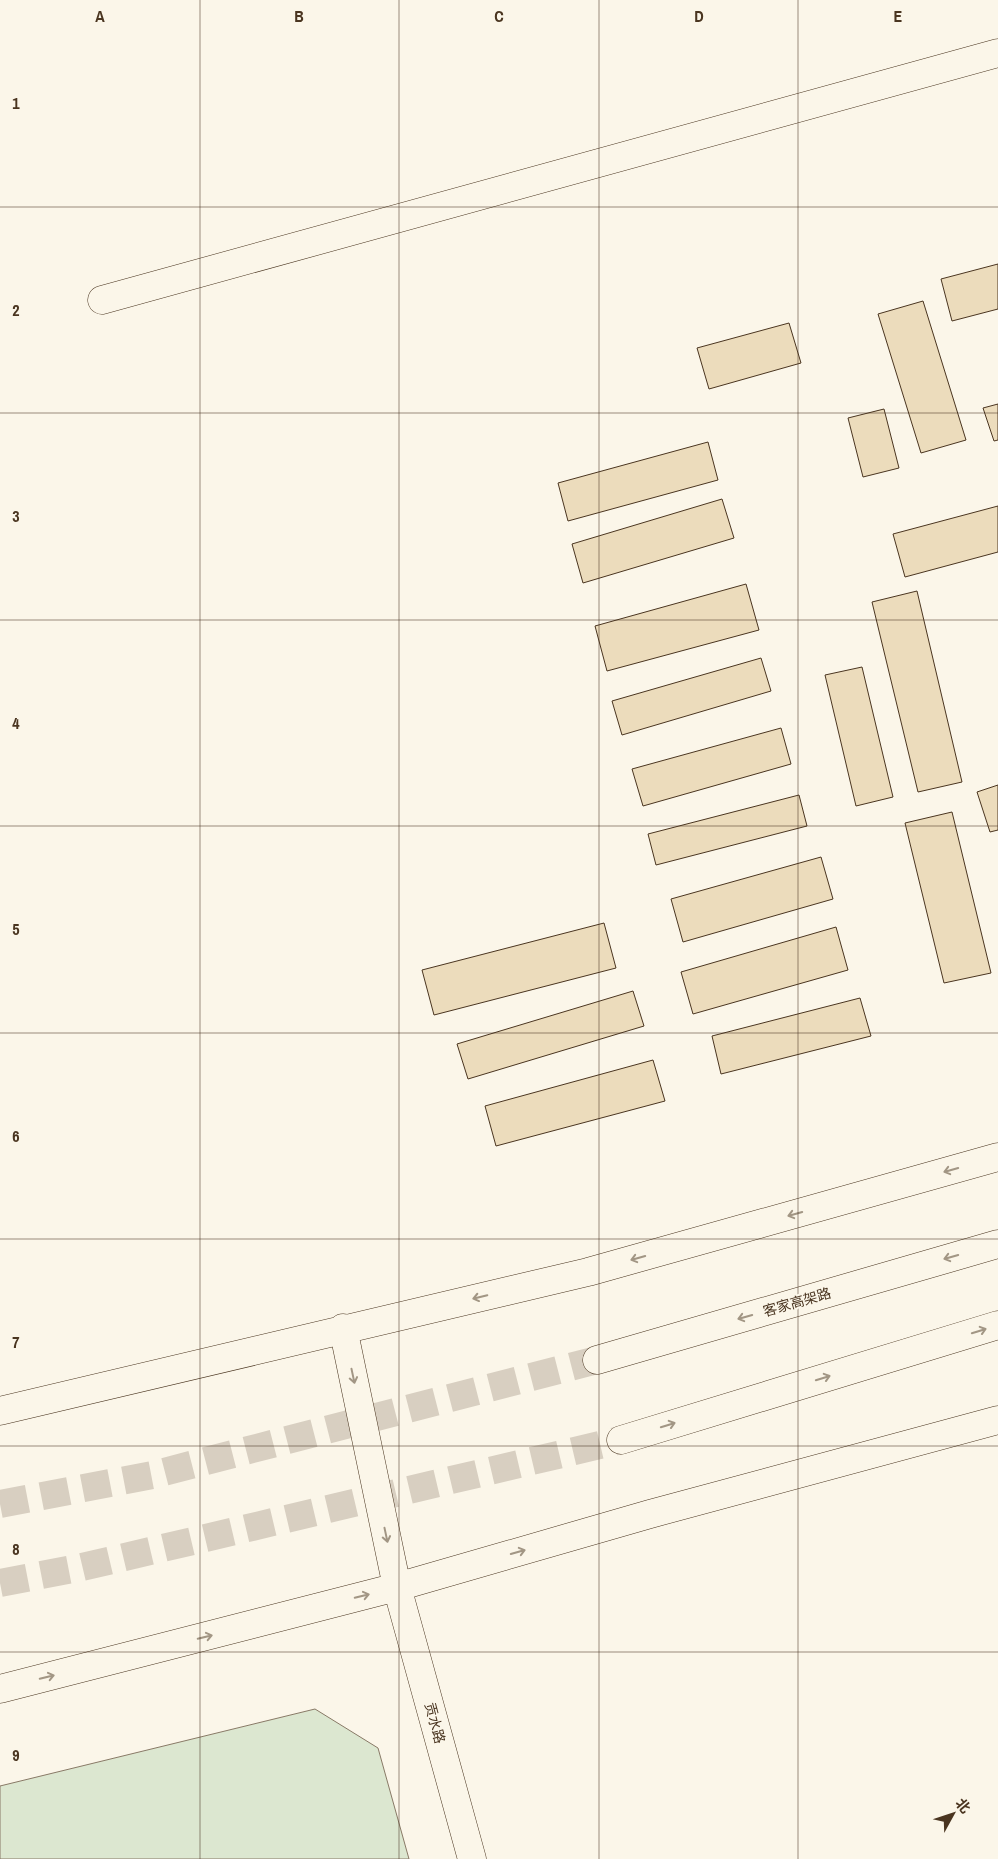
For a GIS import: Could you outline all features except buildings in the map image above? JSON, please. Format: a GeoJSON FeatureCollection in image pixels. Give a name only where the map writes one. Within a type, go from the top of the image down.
{"type":"FeatureCollection","features":[{"type":"Feature","properties":{"kind":"main road"},"geometry":{"type":"LineString","coordinates":[[102,300],[998,53]]}},
{"type":"Feature","properties":{"kind":"main road"},"geometry":{"type":"LineString","coordinates":[[0,1411],[342,1328],[588,1272],[998,1157]]}},
{"type":"Feature","properties":{"kind":"main road","name":"客家高架路"},"geometry":{"type":"LineString","coordinates":[[597,1360],[998,1244]]}},
{"type":"Feature","properties":{"kind":"main road"},"geometry":{"type":"LineString","coordinates":[[621,1440],[998,1325]]}},
{"type":"Feature","properties":{"kind":"main road","name":"贡水路"},"geometry":{"type":"LineString","coordinates":[[342,1328],[397,1587],[472,1859]]}},
{"type":"Feature","properties":{"kind":"main road"},"geometry":{"type":"LineString","coordinates":[[0,1689],[397,1587],[650,1514],[998,1420]]}},
{"type":"Feature","properties":{"kind":"green space"},"geometry":{"type":"Polygon","coordinates":[[[315,1709],[378,1748],[409,1859],[0,1859],[0,1786],[315,1709]]]}},
{"type":"Feature","properties":{"kind":"tunnel"},"geometry":{"type":"LineString","coordinates":[[0,1504],[152,1475],[597,1360]]}},
{"type":"Feature","properties":{"kind":"tunnel"},"geometry":{"type":"LineString","coordinates":[[0,1583],[78,1568],[621,1440]]}}]}
